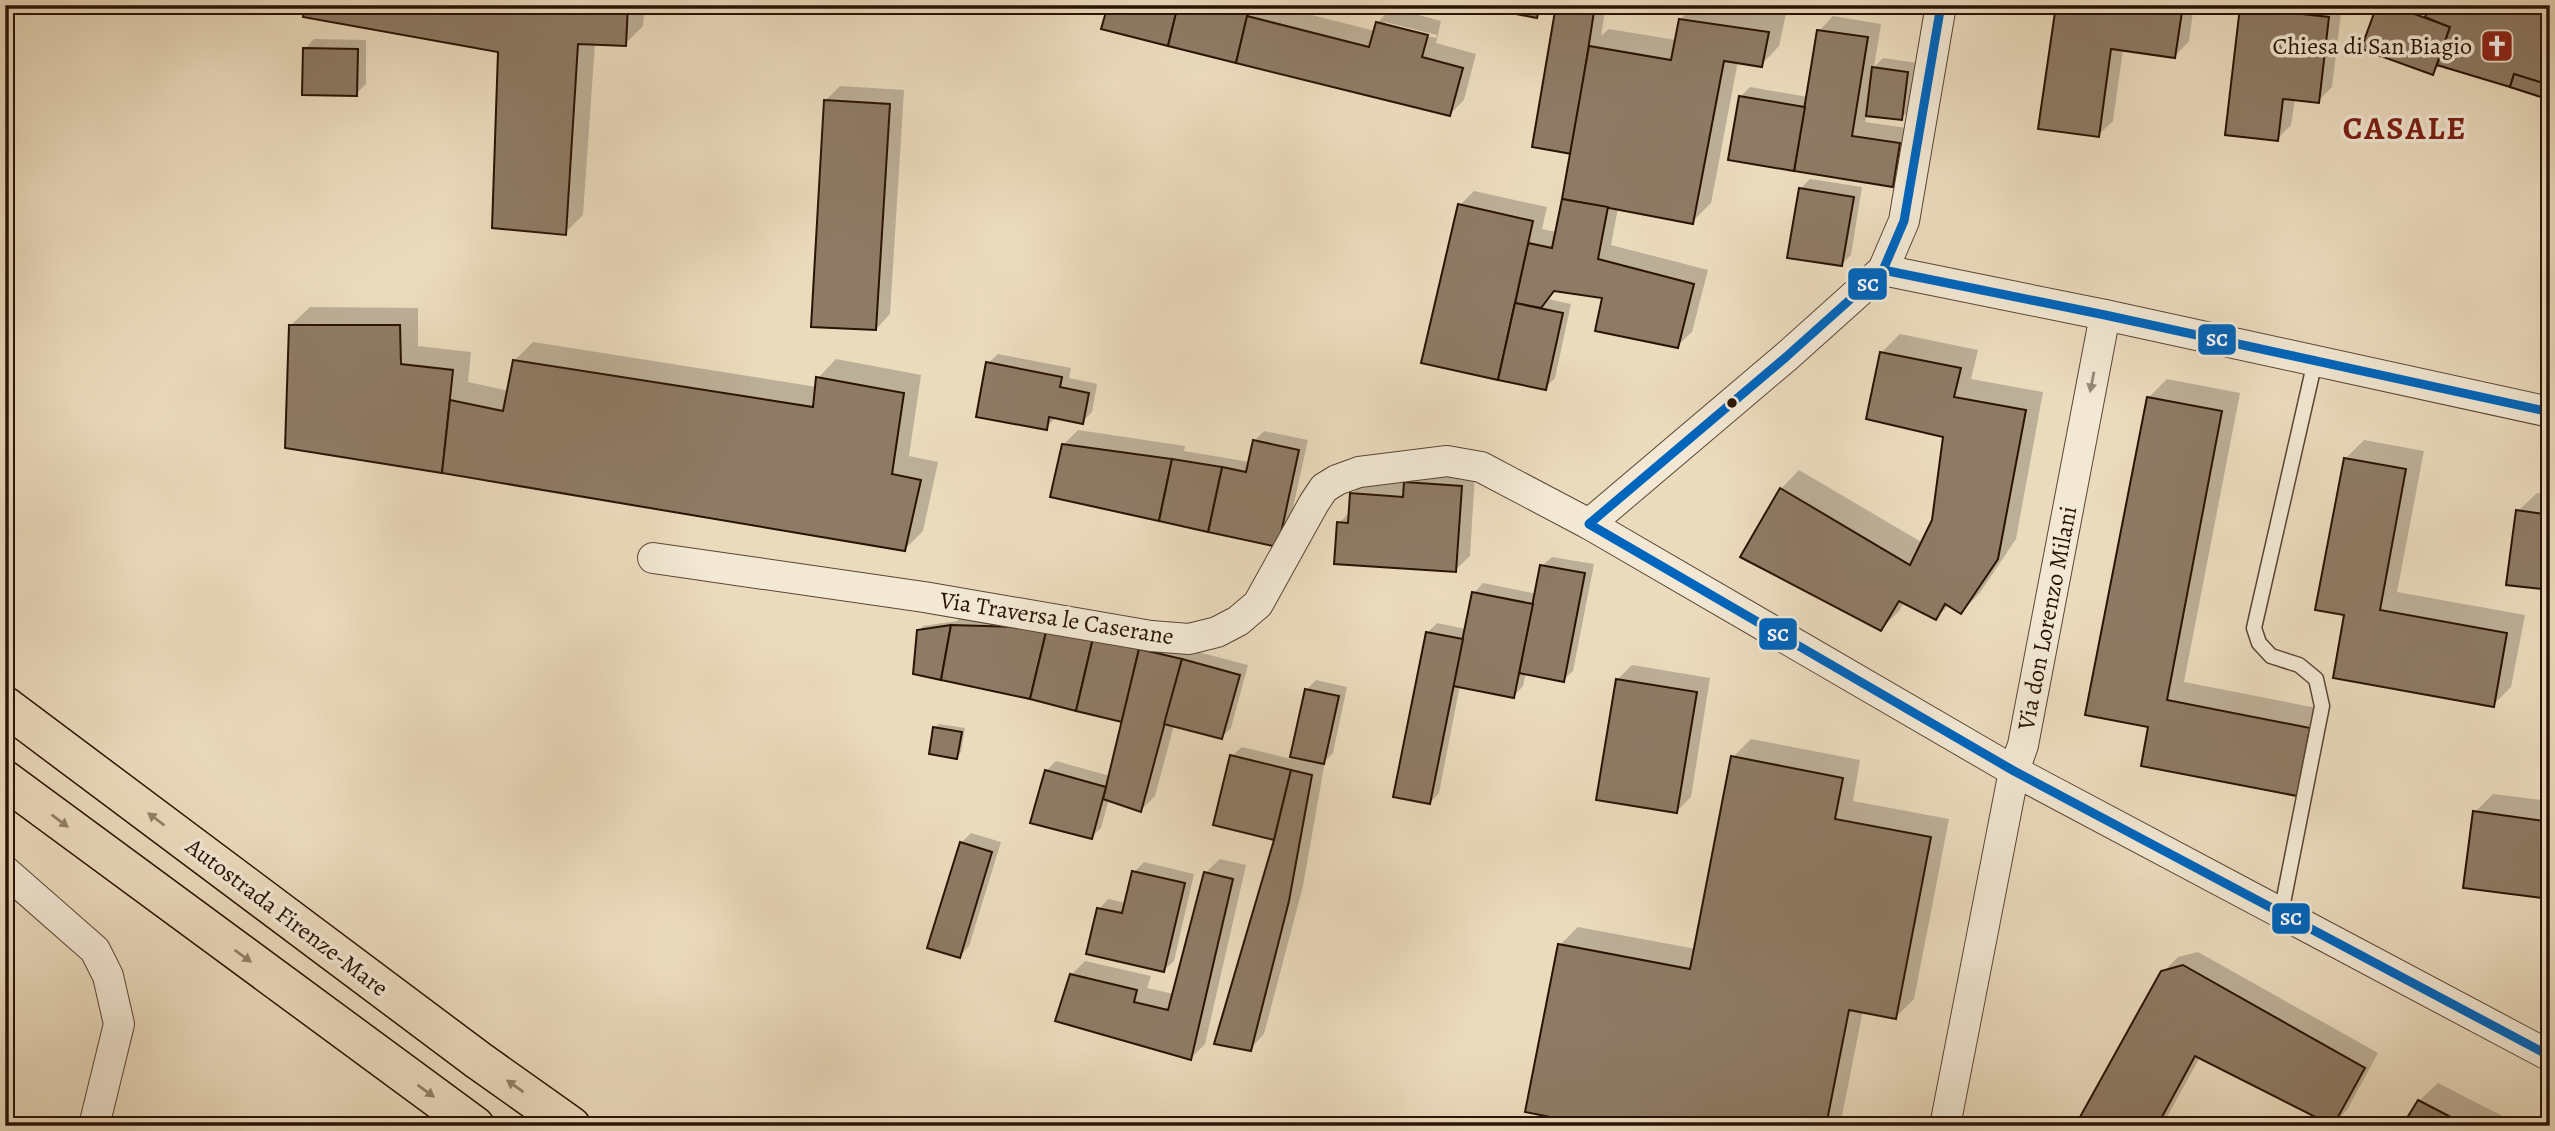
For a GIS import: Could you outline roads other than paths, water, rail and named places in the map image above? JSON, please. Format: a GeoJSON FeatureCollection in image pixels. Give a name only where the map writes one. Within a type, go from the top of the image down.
{"type":"FeatureCollection","features":[{"type":"Feature","properties":{"kind":"highway","name":"Autostrada Firenze-Mare"},"geometry":{"type":"LineString","coordinates":[[5,706],[478,1060],[571,1126]]}},
{"type":"Feature","properties":{"kind":"highway"},"geometry":{"type":"LineString","coordinates":[[5,780],[474,1126]]}},
{"type":"Feature","properties":{"kind":"street"},"geometry":{"type":"LineString","coordinates":[[1589,524],[1883,270],[1905,221],[1941,5]]}},
{"type":"Feature","properties":{"kind":"street"},"geometry":{"type":"LineString","coordinates":[[1883,270],[2105,315],[2550,412]]}},
{"type":"Feature","properties":{"kind":"street","name":"Via don Lorenzo Milani"},"geometry":{"type":"LineString","coordinates":[[1945,1126],[2014,771],[2023,745],[2105,315]]}},
{"type":"Feature","properties":{"kind":"street","name":"Via Traversa le Caserane"},"geometry":{"type":"LineString","coordinates":[[653,558],[924,597],[1151,636],[1189,639],[1217,632],[1238,621],[1258,604],[1324,488],[1337,480],[1359,472],[1447,461],[1481,467],[1589,524],[2014,771],[2550,1056]]}},
{"type":"Feature","properties":{"kind":"street"},"geometry":{"type":"LineString","coordinates":[[5,870],[95,950],[108,976],[120,1024],[93,1126]]}},
{"type":"Feature","properties":{"kind":"lane"},"geometry":{"type":"LineString","coordinates":[[2281,913],[2322,706],[2316,678],[2300,665],[2271,656],[2259,643],[2254,628],[2315,361]]}},
{"type":"Feature","properties":{"kind":"place","name":"Chiesa di San Biagio"},"geometry":{"type":"Point","coordinates":[2497,46]}},
{"type":"Feature","properties":{"kind":"district","name":"CASALE"},"geometry":{"type":"Point","coordinates":[2405,128]}}]}
